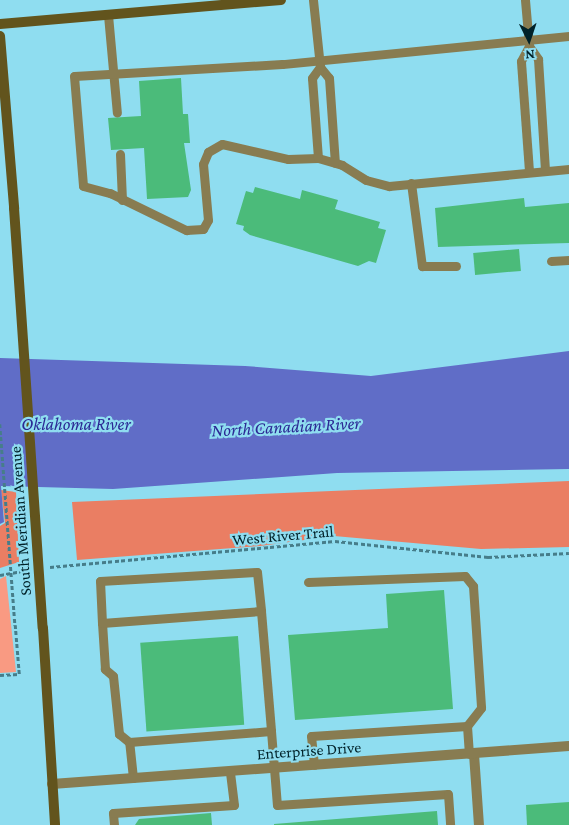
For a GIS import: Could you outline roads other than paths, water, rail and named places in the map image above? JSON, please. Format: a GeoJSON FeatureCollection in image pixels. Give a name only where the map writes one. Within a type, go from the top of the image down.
{"type":"FeatureCollection","features":[{"type":"Feature","properties":{"kind":"main road"},"geometry":{"type":"LineString","coordinates":[[0,24],[280,0]]}},
{"type":"Feature","properties":{"kind":"main road","name":"South Meridian Avenue"},"geometry":{"type":"LineString","coordinates":[[0,36],[14,208],[55,825]]}},
{"type":"Feature","properties":{"kind":"street","name":"Enterprise Drive"},"geometry":{"type":"LineString","coordinates":[[52,784],[569,746]]}},
{"type":"Feature","properties":{"kind":"street"},"geometry":{"type":"LineString","coordinates":[[471,754],[479,825]]}},
{"type":"Feature","properties":{"kind":"lane"},"geometry":{"type":"LineString","coordinates":[[313,0],[320,64],[329,78],[335,163]]}},
{"type":"Feature","properties":{"kind":"lane"},"geometry":{"type":"LineString","coordinates":[[525,0],[529,42],[538,59],[545,170]]}},
{"type":"Feature","properties":{"kind":"lane"},"geometry":{"type":"LineString","coordinates":[[108,14],[117,113]]}},
{"type":"Feature","properties":{"kind":"lane"},"geometry":{"type":"LineString","coordinates":[[569,36],[320,64],[74,76],[82,186],[122,200],[194,231],[203,229],[208,220],[203,164],[214,147],[231,144],[288,159],[318,158],[335,163],[366,180],[389,186],[411,182],[569,169]]}},
{"type":"Feature","properties":{"kind":"lane"},"geometry":{"type":"LineString","coordinates":[[529,42],[521,61],[529,171]]}},
{"type":"Feature","properties":{"kind":"lane"},"geometry":{"type":"LineString","coordinates":[[318,158],[312,78],[320,64]]}},
{"type":"Feature","properties":{"kind":"lane"},"geometry":{"type":"LineString","coordinates":[[524,107],[541,106]]}},
{"type":"Feature","properties":{"kind":"lane"},"geometry":{"type":"LineString","coordinates":[[315,109],[331,108]]}},
{"type":"Feature","properties":{"kind":"lane"},"geometry":{"type":"LineString","coordinates":[[120,154],[122,200]]}},
{"type":"Feature","properties":{"kind":"lane"},"geometry":{"type":"LineString","coordinates":[[411,182],[422,266],[456,266]]}},
{"type":"Feature","properties":{"kind":"lane"},"geometry":{"type":"LineString","coordinates":[[551,261],[569,260]]}},
{"type":"Feature","properties":{"kind":"lane"},"geometry":{"type":"LineString","coordinates":[[271,731],[130,742],[119,734],[113,676],[105,669],[100,581],[257,572],[261,611],[271,731],[277,805],[448,794],[450,825]]}},
{"type":"Feature","properties":{"kind":"lane"},"geometry":{"type":"LineString","coordinates":[[308,582],[458,574],[471,581],[481,708],[467,726],[471,754]]}},
{"type":"Feature","properties":{"kind":"lane"},"geometry":{"type":"LineString","coordinates":[[102,622],[261,611]]}},
{"type":"Feature","properties":{"kind":"lane"},"geometry":{"type":"LineString","coordinates":[[314,765],[311,736],[467,726]]}},
{"type":"Feature","properties":{"kind":"lane"},"geometry":{"type":"LineString","coordinates":[[130,742],[133,778]]}},
{"type":"Feature","properties":{"kind":"lane"},"geometry":{"type":"LineString","coordinates":[[114,825],[114,813],[234,805],[230,771]]}},
{"type":"Feature","properties":{"kind":"water","name":"Oklahoma River"},"geometry":{"type":"Polygon","coordinates":[[[569,351],[569,469],[337,473],[113,489],[1,486],[4,522],[0,524],[0,358],[245,366],[371,376],[569,351]]]}},
{"type":"Feature","properties":{"kind":"water label","name":"North Canadian River"},"geometry":{"type":"Point","coordinates":[286,427]}}]}
